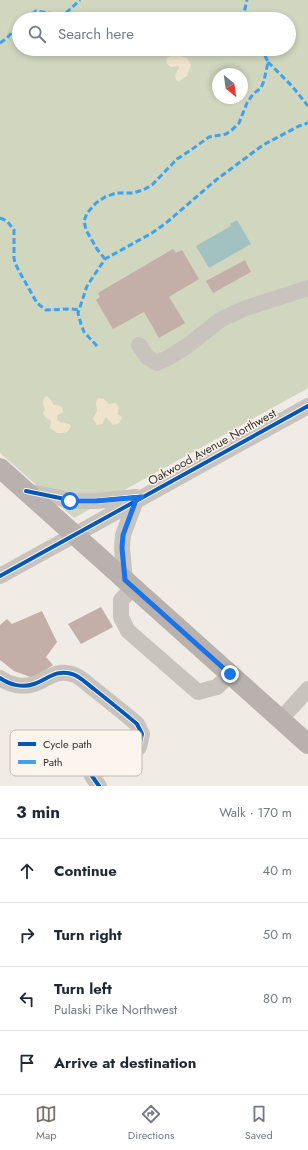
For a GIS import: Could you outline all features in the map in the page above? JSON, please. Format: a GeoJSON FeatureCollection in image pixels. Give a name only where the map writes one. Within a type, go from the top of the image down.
{"type":"FeatureCollection","features":[{"type":"Feature","properties":{"kind":"main road"},"geometry":{"type":"LineString","coordinates":[[0,468],[308,744]]}},
{"type":"Feature","properties":{"kind":"street"},"geometry":{"type":"LineString","coordinates":[[139,345],[147,357],[157,363],[170,357],[191,343],[220,320],[242,309],[308,288]]}},
{"type":"Feature","properties":{"kind":"street","name":"Oakwood Avenue Northwest"},"geometry":{"type":"LineString","coordinates":[[0,576],[308,406]]}},
{"type":"Feature","properties":{"kind":"street"},"geometry":{"type":"LineString","coordinates":[[26,491],[70,501],[139,499],[123,535],[122,548],[129,584],[121,600],[121,618],[128,631],[198,692],[217,687],[230,674]]}},
{"type":"Feature","properties":{"kind":"street"},"geometry":{"type":"LineString","coordinates":[[0,678],[7,683],[21,686],[34,684],[48,676],[60,672],[72,674],[82,680],[137,724],[140,730]]}},
{"type":"Feature","properties":{"kind":"street"},"geometry":{"type":"LineString","coordinates":[[280,719],[308,689]]}},
{"type":"Feature","properties":{"kind":"street"},"geometry":{"type":"LineString","coordinates":[[92,776],[99,786]]}},
{"type":"Feature","properties":{"kind":"green space"},"geometry":{"type":"Polygon","coordinates":[[[0,0],[308,0],[308,388],[74,518],[0,453],[0,0]]]}},
{"type":"Feature","properties":{"kind":"sand"},"geometry":{"type":"Polygon","coordinates":[[[181,56],[187,58],[191,65],[187,76],[179,81],[176,80],[175,75],[179,68],[178,66],[171,67],[167,64],[166,62],[169,57],[181,56]]]}},
{"type":"Feature","properties":{"kind":"sand"},"geometry":{"type":"Polygon","coordinates":[[[46,396],[54,405],[63,409],[62,413],[57,416],[57,419],[59,422],[69,424],[71,426],[68,431],[64,433],[57,433],[50,428],[51,421],[45,417],[43,413],[45,409],[43,401],[46,396]]]}},
{"type":"Feature","properties":{"kind":"sand"},"geometry":{"type":"Polygon","coordinates":[[[99,398],[104,399],[109,404],[116,403],[119,408],[118,415],[122,418],[119,423],[113,425],[106,417],[102,424],[97,425],[93,419],[97,411],[96,402],[99,398]]]}},
{"type":"Feature","properties":{"kind":"water"},"geometry":{"type":"Polygon","coordinates":[[[237,220],[251,244],[209,268],[196,246],[231,226],[230,224],[237,220]]]}},
{"type":"Feature","properties":{"kind":"building"},"geometry":{"type":"Polygon","coordinates":[[[173,249],[176,253],[182,250],[199,279],[169,297],[185,323],[159,338],[144,312],[113,329],[96,300],[100,297],[98,293],[173,249]]]}},
{"type":"Feature","properties":{"kind":"building"},"geometry":{"type":"Polygon","coordinates":[[[245,260],[251,272],[213,293],[206,281],[245,260]]]}},
{"type":"Feature","properties":{"kind":"building"},"geometry":{"type":"Polygon","coordinates":[[[101,607],[113,627],[81,644],[68,624],[101,607]]]}},
{"type":"Feature","properties":{"kind":"building"},"geometry":{"type":"Polygon","coordinates":[[[42,611],[57,642],[46,657],[53,665],[33,678],[14,671],[0,660],[0,625],[7,619],[12,624],[42,611]]]}},
{"type":"Feature","properties":{"kind":"marked path"},"geometry":{"type":"LineString","coordinates":[[67,12],[80,0]]}},
{"type":"Feature","properties":{"kind":"marked path"},"geometry":{"type":"LineString","coordinates":[[244,12],[247,0]]}},
{"type":"Feature","properties":{"kind":"marked path"},"geometry":{"type":"LineString","coordinates":[[34,12],[42,12]]}},
{"type":"Feature","properties":{"kind":"marked path"},"geometry":{"type":"LineString","coordinates":[[0,43],[12,32]]}},
{"type":"Feature","properties":{"kind":"marked path"},"geometry":{"type":"LineString","coordinates":[[105,259],[97,249],[86,230],[84,221],[87,213],[96,203],[105,197],[116,193],[133,193],[152,185],[177,159],[209,137],[226,134],[233,129],[239,123],[247,103],[253,94],[261,88],[268,62],[265,56]]}},
{"type":"Feature","properties":{"kind":"marked path"},"geometry":{"type":"LineString","coordinates":[[268,62],[292,86],[308,106]]}},
{"type":"Feature","properties":{"kind":"marked path"},"geometry":{"type":"LineString","coordinates":[[97,346],[84,332],[78,313],[87,286],[105,259],[152,233],[166,223],[216,180],[263,145],[299,126],[308,123]]}},
{"type":"Feature","properties":{"kind":"marked path"},"geometry":{"type":"LineString","coordinates":[[0,218],[7,221],[14,230],[15,263],[37,303],[46,310],[79,310]]}},
{"type":"Feature","properties":{"kind":"cycle path"},"geometry":{"type":"LineString","coordinates":[[0,576],[308,406]]}},
{"type":"Feature","properties":{"kind":"cycle path"},"geometry":{"type":"LineString","coordinates":[[26,491],[70,501],[96,501],[138,497]]}},
{"type":"Feature","properties":{"kind":"cycle path"},"geometry":{"type":"LineString","coordinates":[[0,678],[12,684],[25,686],[61,673],[78,676],[137,724],[140,730]]}},
{"type":"Feature","properties":{"kind":"cycle path"},"geometry":{"type":"LineString","coordinates":[[92,776],[99,786]]}},
{"type":"Feature","properties":{"kind":"route"},"geometry":{"type":"LineString","coordinates":[[70,501],[96,501],[142,497],[136,500],[123,535],[122,548],[125,580],[230,674]]}}]}
